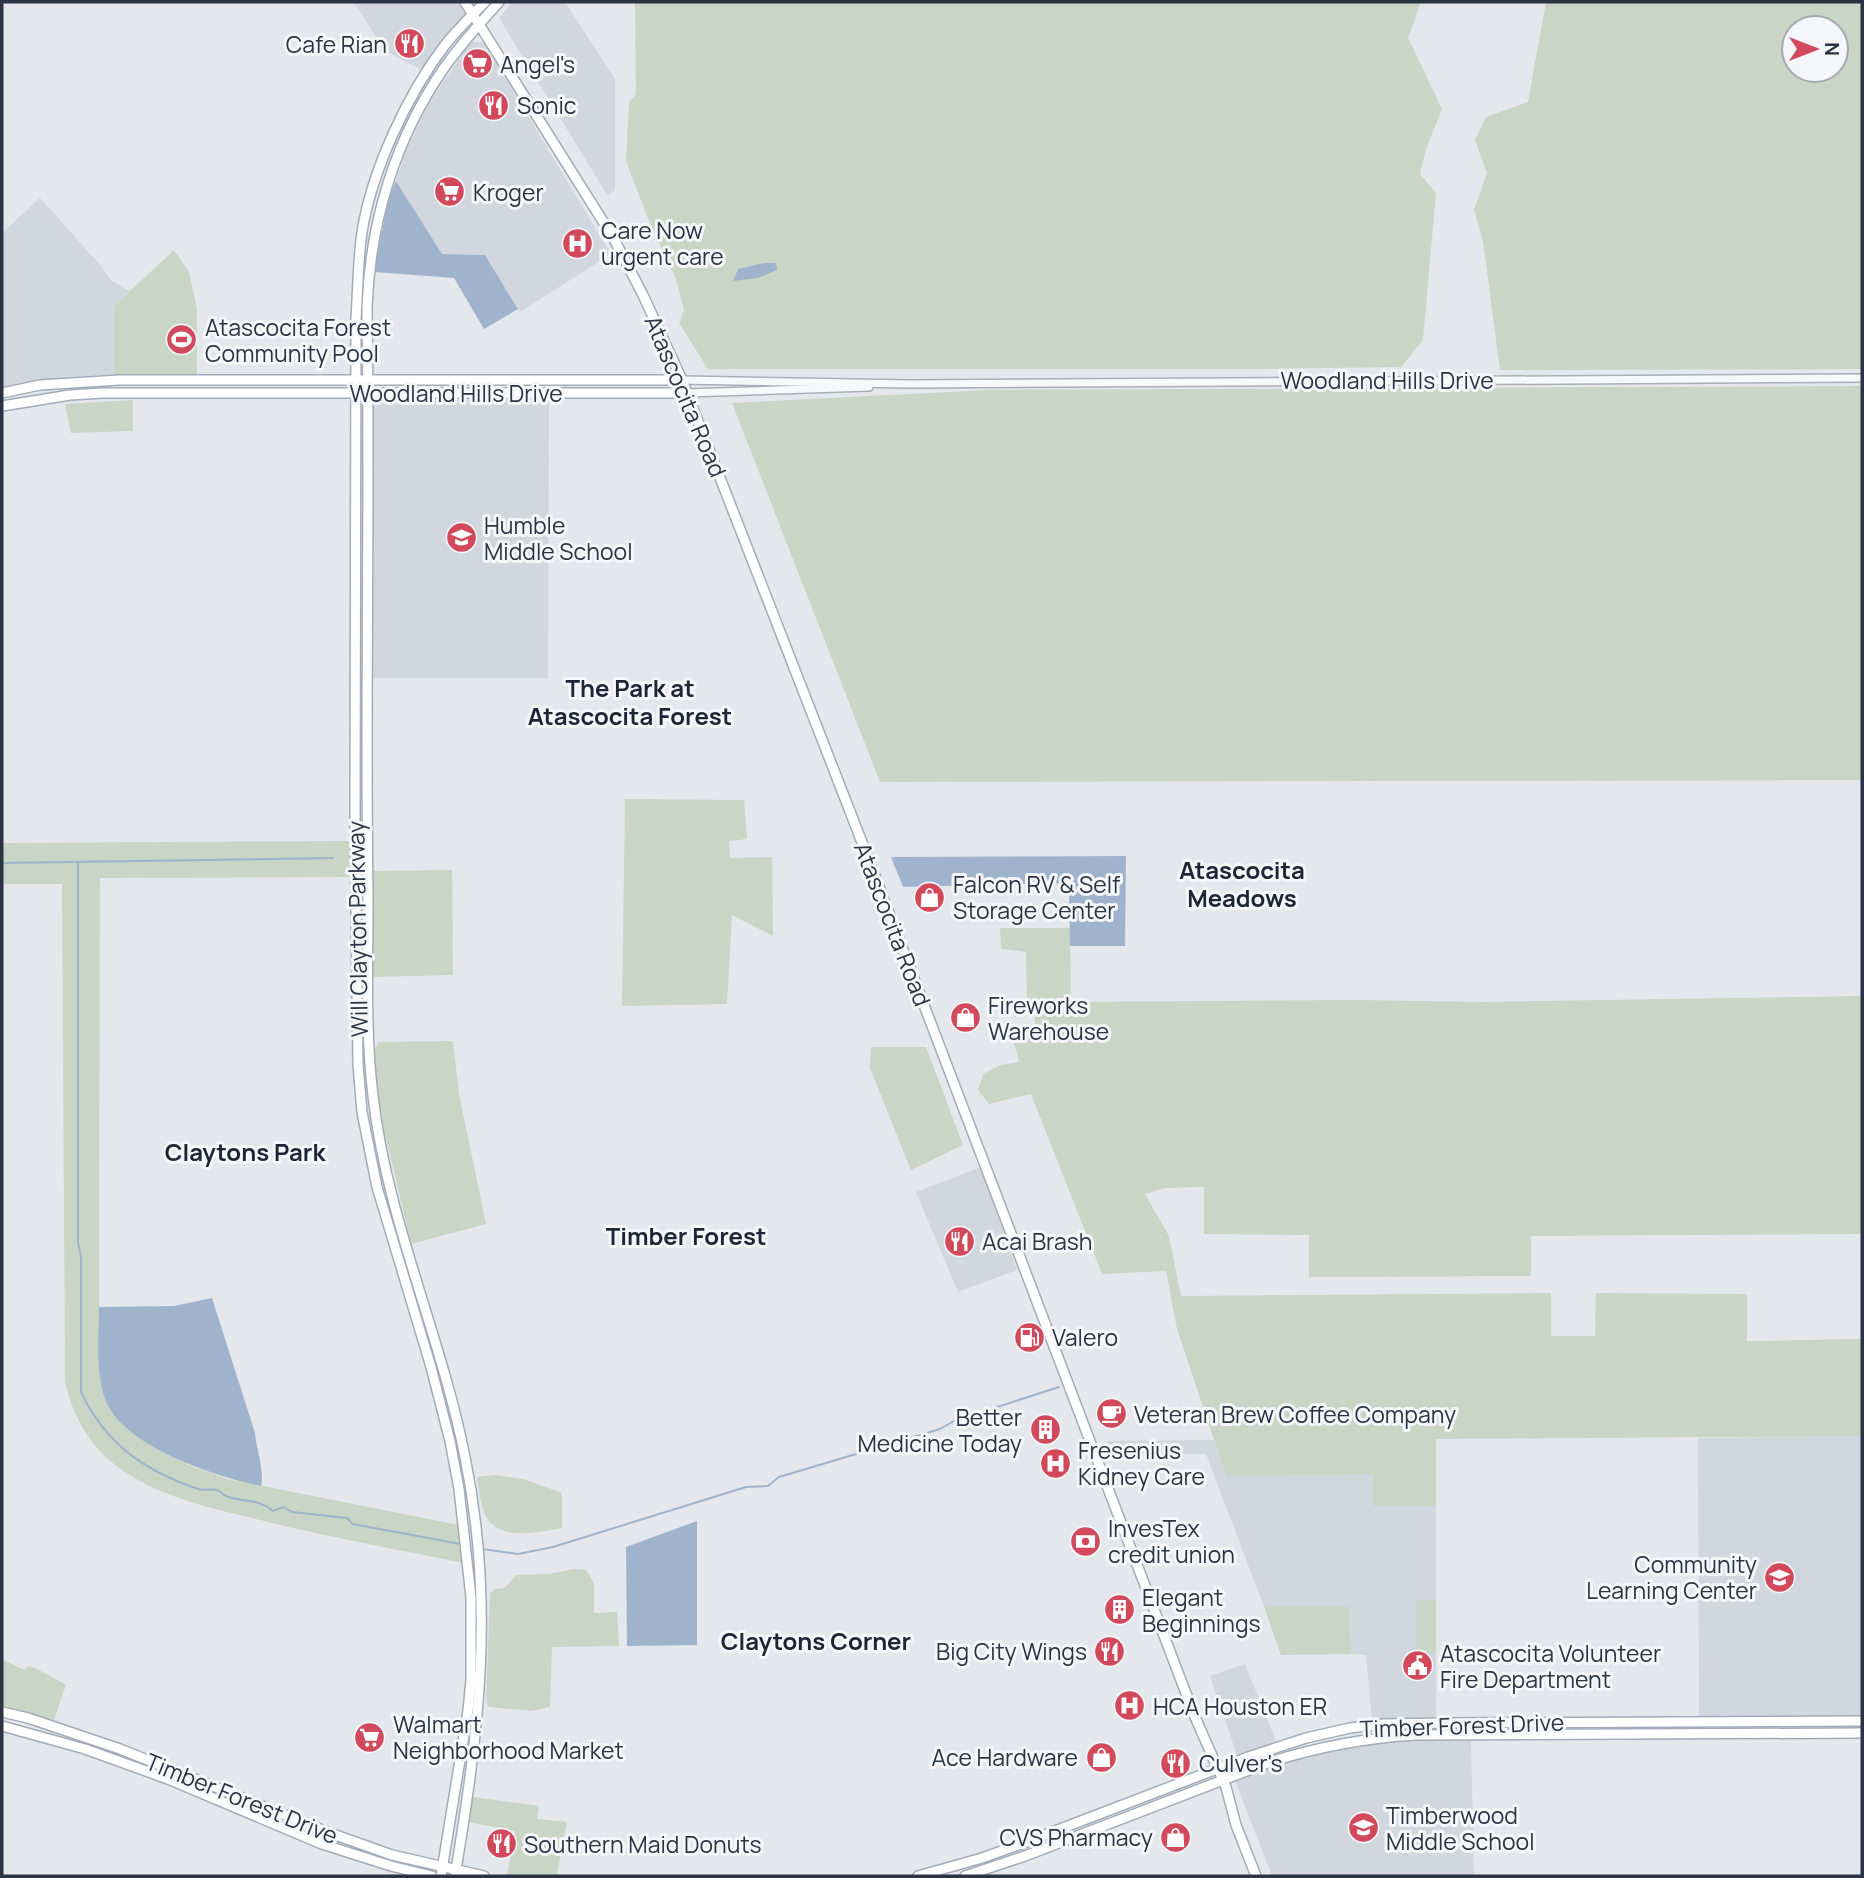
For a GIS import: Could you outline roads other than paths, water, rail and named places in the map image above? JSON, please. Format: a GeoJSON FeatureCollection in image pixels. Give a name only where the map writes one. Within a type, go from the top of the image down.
{"type":"FeatureCollection","features":[{"type":"Feature","properties":{"kind":"main road","name":"Atascocita Road"},"geometry":{"type":"LineString","coordinates":[[465,2],[617,246],[682,380],[790,654],[1191,1705],[1219,1769],[1236,1825],[1256,1876]]}},
{"type":"Feature","properties":{"kind":"main road","name":"Will Clayton Parkway"},"geometry":{"type":"LineString","coordinates":[[456,1873],[480,1700],[482,1600],[478,1540],[466,1458],[448,1385],[394,1226],[377,1187],[365,1128],[358,1065],[355,380],[359,256],[368,206],[382,163],[408,103],[445,45],[485,2]]}},
{"type":"Feature","properties":{"kind":"main road","name":"Will Clayton Parkway"},"geometry":{"type":"LineString","coordinates":[[442,1872],[468,1711],[471,1680],[471,1600],[459,1489],[437,1388],[394,1226],[377,1125],[369,1056],[368,284],[373,244],[386,186],[410,124],[444,68],[499,2]]}},
{"type":"Feature","properties":{"kind":"main road","name":"Woodland Hills Drive"},"geometry":{"type":"LineString","coordinates":[[2,393],[40,385],[111,380],[682,380]]}},
{"type":"Feature","properties":{"kind":"main road"},"geometry":{"type":"LineString","coordinates":[[482,393],[484,380]]}},
{"type":"Feature","properties":{"kind":"main road","name":"Woodland Hills Drive"},"geometry":{"type":"LineString","coordinates":[[2,406],[43,398],[103,393],[687,393]]}},
{"type":"Feature","properties":{"kind":"main road"},"geometry":{"type":"LineString","coordinates":[[355,606],[367,605]]}},
{"type":"Feature","properties":{"kind":"main road"},"geometry":{"type":"LineString","coordinates":[[356,709],[367,709]]}},
{"type":"Feature","properties":{"kind":"main road"},"geometry":{"type":"LineString","coordinates":[[357,942],[367,942]]}},
{"type":"Feature","properties":{"kind":"main road"},"geometry":{"type":"LineString","coordinates":[[365,1128],[377,1125]]}},
{"type":"Feature","properties":{"kind":"main road"},"geometry":{"type":"LineString","coordinates":[[437,1388],[448,1385]]}},
{"type":"Feature","properties":{"kind":"main road"},"geometry":{"type":"LineString","coordinates":[[471,1600],[482,1600]]}},
{"type":"Feature","properties":{"kind":"main road","name":"Timber Forest Drive"},"geometry":{"type":"LineString","coordinates":[[2,1712],[120,1749],[330,1833],[442,1872],[484,1876]]}},
{"type":"Feature","properties":{"kind":"main road"},"geometry":{"type":"LineString","coordinates":[[1706,1721],[1706,1734]]}},
{"type":"Feature","properties":{"kind":"main road","name":"Timber Forest Drive"},"geometry":{"type":"LineString","coordinates":[[918,1876],[982,1858],[1306,1738],[1350,1728],[1384,1724],[1862,1721]]}},
{"type":"Feature","properties":{"kind":"main road","name":"Timber Forest Drive"},"geometry":{"type":"LineString","coordinates":[[2,1726],[85,1749],[168,1779],[322,1844],[432,1876]]}},
{"type":"Feature","properties":{"kind":"main road","name":"Timber Forest Drive"},"geometry":{"type":"LineString","coordinates":[[965,1876],[1307,1750],[1352,1740],[1385,1737],[1862,1733]]}},
{"type":"Feature","properties":{"kind":"main road"},"geometry":{"type":"LineString","coordinates":[[982,1858],[986,1870]]}},
{"type":"Feature","properties":{"kind":"street","name":"Woodland Hills Drive"},"geometry":{"type":"LineString","coordinates":[[682,380],[911,384],[1862,378]]}},
{"type":"Feature","properties":{"kind":"street","name":"Woodland Hills Drive"},"geometry":{"type":"LineString","coordinates":[[687,393],[911,384]]}},
{"type":"Feature","properties":{"kind":"water"},"geometry":{"type":"Polygon","coordinates":[[[396,181],[442,254],[485,255],[518,309],[484,329],[454,278],[374,272],[388,201],[396,181]]]}},
{"type":"Feature","properties":{"kind":"water"},"geometry":{"type":"Polygon","coordinates":[[[776,263],[777,270],[758,278],[733,281],[738,269],[776,263]]]}},
{"type":"Feature","properties":{"kind":"water"},"geometry":{"type":"Polygon","coordinates":[[[1126,856],[1125,946],[1070,946],[1069,883],[903,887],[891,857],[1126,856]]]}},
{"type":"Feature","properties":{"kind":"water"},"geometry":{"type":"Polygon","coordinates":[[[212,1298],[255,1433],[261,1467],[261,1486],[196,1467],[150,1445],[115,1416],[102,1388],[98,1353],[99,1307],[174,1306],[212,1298]]]}},
{"type":"Feature","properties":{"kind":"water"},"geometry":{"type":"Polygon","coordinates":[[[697,1521],[697,1645],[627,1646],[626,1547],[697,1521]]]}},
{"type":"Feature","properties":{"kind":"waterway"},"geometry":{"type":"LineString","coordinates":[[2,863],[333,858]]}},
{"type":"Feature","properties":{"kind":"waterway"},"geometry":{"type":"LineString","coordinates":[[78,862],[78,1242],[81,1257],[81,1392],[91,1410],[128,1453],[178,1482],[262,1504],[273,1511],[283,1507],[292,1512],[347,1518],[353,1524],[460,1544]]}},
{"type":"Feature","properties":{"kind":"waterway"},"geometry":{"type":"LineString","coordinates":[[482,1549],[518,1554],[553,1547],[746,1487],[768,1486],[779,1477],[940,1429],[954,1421],[1059,1387]]}},
{"type":"Feature","properties":{"kind":"place","name":"Cafe Rian"},"geometry":{"type":"Point","coordinates":[410,44]}},
{"type":"Feature","properties":{"kind":"place","name":"Angel's"},"geometry":{"type":"Point","coordinates":[477,64]}},
{"type":"Feature","properties":{"kind":"place","name":"Sonic"},"geometry":{"type":"Point","coordinates":[494,105]}},
{"type":"Feature","properties":{"kind":"place","name":"Kroger"},"geometry":{"type":"Point","coordinates":[450,192]}},
{"type":"Feature","properties":{"kind":"place","name":"Care Now urgent care"},"geometry":{"type":"Point","coordinates":[578,243]}},
{"type":"Feature","properties":{"kind":"place","name":"Atascocita Forest Community Pool"},"geometry":{"type":"Point","coordinates":[182,340]}},
{"type":"Feature","properties":{"kind":"place","name":"Humble Middle School"},"geometry":{"type":"Point","coordinates":[461,538]}},
{"type":"Feature","properties":{"kind":"place","name":"Falcon RV & Self Storage Center"},"geometry":{"type":"Point","coordinates":[930,897]}},
{"type":"Feature","properties":{"kind":"place","name":"Fireworks Warehouse"},"geometry":{"type":"Point","coordinates":[965,1018]}},
{"type":"Feature","properties":{"kind":"place","name":"Acai Brash"},"geometry":{"type":"Point","coordinates":[959,1241]}},
{"type":"Feature","properties":{"kind":"place","name":"Valero"},"geometry":{"type":"Point","coordinates":[1029,1337]}},
{"type":"Feature","properties":{"kind":"place","name":"Veteran Brew Coffee Company"},"geometry":{"type":"Point","coordinates":[1111,1414]}},
{"type":"Feature","properties":{"kind":"place","name":"Better Medicine Today"},"geometry":{"type":"Point","coordinates":[1045,1430]}},
{"type":"Feature","properties":{"kind":"place","name":"Fresenius Kidney Care"},"geometry":{"type":"Point","coordinates":[1055,1463]}},
{"type":"Feature","properties":{"kind":"place","name":"InvesTex credit union"},"geometry":{"type":"Point","coordinates":[1085,1541]}},
{"type":"Feature","properties":{"kind":"place","name":"Community Learning Center"},"geometry":{"type":"Point","coordinates":[1780,1577]}},
{"type":"Feature","properties":{"kind":"place","name":"Elegant Beginnings"},"geometry":{"type":"Point","coordinates":[1119,1610]}},
{"type":"Feature","properties":{"kind":"place","name":"Big City Wings"},"geometry":{"type":"Point","coordinates":[1110,1651]}},
{"type":"Feature","properties":{"kind":"place","name":"Atascocita Volunteer Fire Department"},"geometry":{"type":"Point","coordinates":[1417,1666]}},
{"type":"Feature","properties":{"kind":"place","name":"HCA Houston ER"},"geometry":{"type":"Point","coordinates":[1130,1706]}},
{"type":"Feature","properties":{"kind":"place","name":"Walmart Neighborhood Market"},"geometry":{"type":"Point","coordinates":[370,1737]}},
{"type":"Feature","properties":{"kind":"place","name":"Ace Hardware"},"geometry":{"type":"Point","coordinates":[1101,1757]}},
{"type":"Feature","properties":{"kind":"place","name":"Culver's"},"geometry":{"type":"Point","coordinates":[1176,1763]}},
{"type":"Feature","properties":{"kind":"place","name":"Timberwood Middle School"},"geometry":{"type":"Point","coordinates":[1363,1828]}},
{"type":"Feature","properties":{"kind":"place","name":"CVS Pharmacy"},"geometry":{"type":"Point","coordinates":[1176,1837]}},
{"type":"Feature","properties":{"kind":"place","name":"Southern Maid Donuts"},"geometry":{"type":"Point","coordinates":[501,1844]}},
{"type":"Feature","properties":{"kind":"district","name":"The Park at Atascocita Forest"},"geometry":{"type":"Point","coordinates":[630,701]}},
{"type":"Feature","properties":{"kind":"district","name":"Atascocita Meadows"},"geometry":{"type":"Point","coordinates":[1242,883]}},
{"type":"Feature","properties":{"kind":"district","name":"Claytons Park"},"geometry":{"type":"Point","coordinates":[245,1151]}},
{"type":"Feature","properties":{"kind":"district","name":"Timber Forest"},"geometry":{"type":"Point","coordinates":[686,1235]}},
{"type":"Feature","properties":{"kind":"district","name":"Claytons Corner"},"geometry":{"type":"Point","coordinates":[816,1640]}}]}
